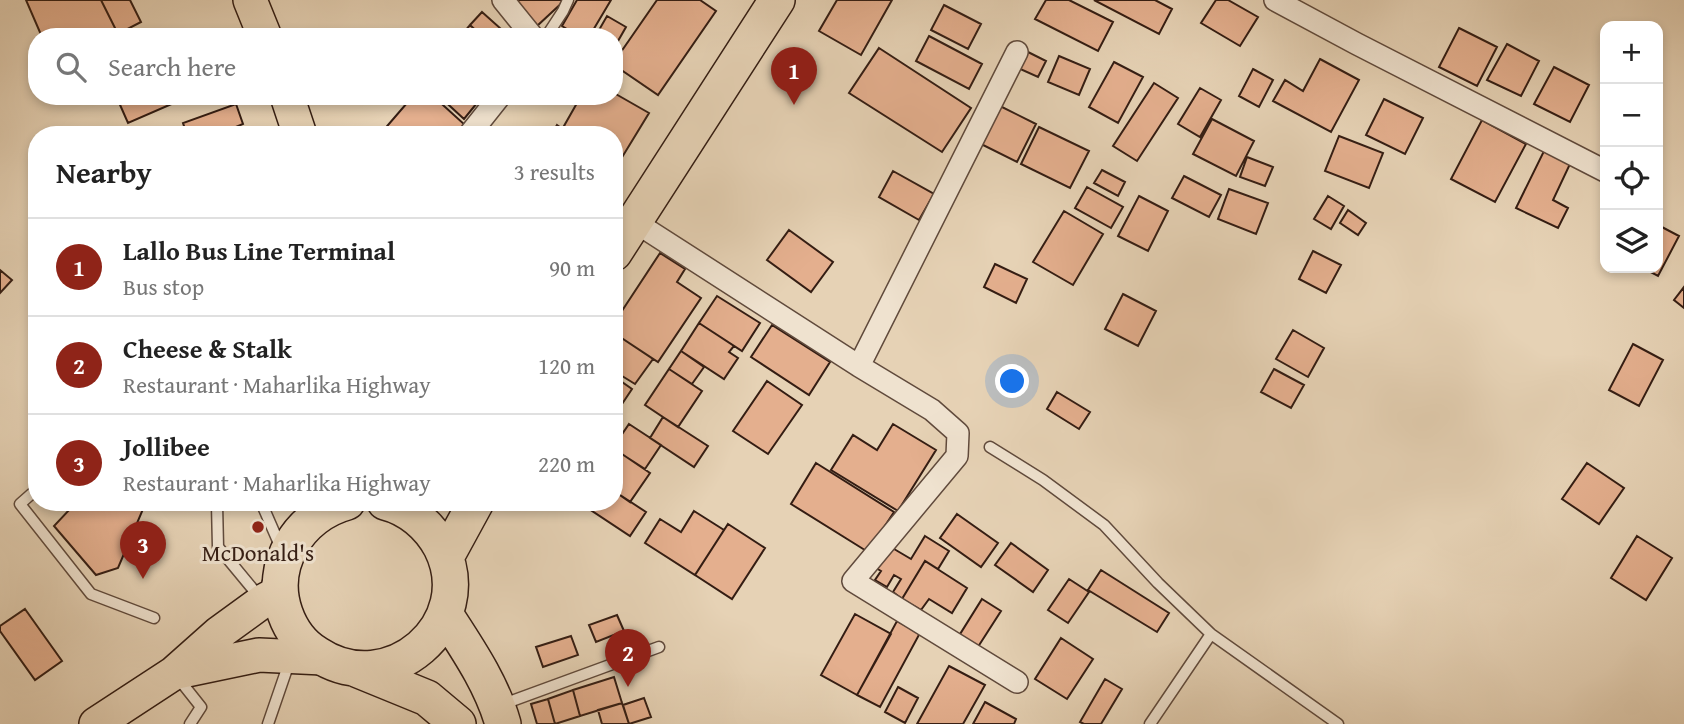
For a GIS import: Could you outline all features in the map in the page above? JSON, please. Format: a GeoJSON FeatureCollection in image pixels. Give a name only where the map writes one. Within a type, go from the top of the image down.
{"type":"FeatureCollection","features":[{"type":"Feature","properties":{"kind":"highway"},"geometry":{"type":"LineString","coordinates":[[623,240],[777,0]]}},
{"type":"Feature","properties":{"kind":"highway"},"geometry":{"type":"LineString","coordinates":[[323,511],[304,526],[293,541],[276,580],[288,621],[303,642],[307,658],[356,669],[427,698],[458,724]]}},
{"type":"Feature","properties":{"kind":"highway"},"geometry":{"type":"LineString","coordinates":[[356,669],[393,665],[410,657],[425,645],[445,614],[450,585],[446,557],[436,537],[422,522],[406,511]]}},
{"type":"Feature","properties":{"kind":"highway"},"geometry":{"type":"LineString","coordinates":[[446,557],[471,511]]}},
{"type":"Feature","properties":{"kind":"highway"},"geometry":{"type":"LineString","coordinates":[[445,614],[468,649],[500,715]]}},
{"type":"Feature","properties":{"kind":"main road"},"geometry":{"type":"LineString","coordinates":[[250,0],[261,28]]}},
{"type":"Feature","properties":{"kind":"main road"},"geometry":{"type":"LineString","coordinates":[[291,105],[297,126]]}},
{"type":"Feature","properties":{"kind":"main road"},"geometry":{"type":"LineString","coordinates":[[96,724],[174,673],[276,580]]}},
{"type":"Feature","properties":{"kind":"main road"},"geometry":{"type":"LineString","coordinates":[[174,673],[258,655],[307,658]]}},
{"type":"Feature","properties":{"kind":"street"},"geometry":{"type":"LineString","coordinates":[[503,0],[526,28]]}},
{"type":"Feature","properties":{"kind":"street"},"geometry":{"type":"LineString","coordinates":[[1275,0],[1600,168]]}},
{"type":"Feature","properties":{"kind":"street"},"geometry":{"type":"LineString","coordinates":[[859,366],[1017,52]]}},
{"type":"Feature","properties":{"kind":"street"},"geometry":{"type":"LineString","coordinates":[[476,126],[493,105]]}},
{"type":"Feature","properties":{"kind":"street"},"geometry":{"type":"LineString","coordinates":[[635,222],[932,410],[958,433],[957,456],[853,581],[1017,682]]}},
{"type":"Feature","properties":{"kind":"lane"},"geometry":{"type":"LineString","coordinates":[[552,28],[568,0]]}},
{"type":"Feature","properties":{"kind":"lane"},"geometry":{"type":"LineString","coordinates":[[990,447],[1043,480],[1104,525],[1211,634],[1338,724]]}},
{"type":"Feature","properties":{"kind":"lane"},"geometry":{"type":"LineString","coordinates":[[28,497],[20,504],[91,594],[155,618]]}},
{"type":"Feature","properties":{"kind":"lane"},"geometry":{"type":"LineString","coordinates":[[217,511],[218,547],[276,580]]}},
{"type":"Feature","properties":{"kind":"lane"},"geometry":{"type":"LineString","coordinates":[[263,511],[276,580]]}},
{"type":"Feature","properties":{"kind":"lane"},"geometry":{"type":"LineString","coordinates":[[1150,724],[1211,634]]}},
{"type":"Feature","properties":{"kind":"lane"},"geometry":{"type":"LineString","coordinates":[[500,715],[659,647]]}},
{"type":"Feature","properties":{"kind":"lane"},"geometry":{"type":"LineString","coordinates":[[268,724],[307,658]]}},
{"type":"Feature","properties":{"kind":"lane"},"geometry":{"type":"LineString","coordinates":[[174,673],[201,706],[190,724]]}},
{"type":"Feature","properties":{"kind":"building"},"geometry":{"type":"Polygon","coordinates":[[[26,0],[101,0],[115,28],[38,28],[26,0]]]}},
{"type":"Feature","properties":{"kind":"building"},"geometry":{"type":"Polygon","coordinates":[[[101,0],[130,0],[141,22],[130,28],[115,28],[101,0]]]}},
{"type":"Feature","properties":{"kind":"building"},"geometry":{"type":"Polygon","coordinates":[[[512,0],[565,0],[537,26],[512,0]]]}},
{"type":"Feature","properties":{"kind":"building"},"geometry":{"type":"Polygon","coordinates":[[[577,0],[611,0],[594,28],[562,26],[577,0]]]}},
{"type":"Feature","properties":{"kind":"building"},"geometry":{"type":"Polygon","coordinates":[[[657,0],[700,0],[716,11],[658,95],[623,71],[623,49],[657,0]]]}},
{"type":"Feature","properties":{"kind":"building"},"geometry":{"type":"Polygon","coordinates":[[[837,0],[892,0],[861,55],[819,31],[837,0]]]}},
{"type":"Feature","properties":{"kind":"building"},"geometry":{"type":"Polygon","coordinates":[[[1046,0],[1069,0],[1113,22],[1098,51],[1035,19],[1046,0]]]}},
{"type":"Feature","properties":{"kind":"building"},"geometry":{"type":"Polygon","coordinates":[[[1094,0],[1155,0],[1172,9],[1159,34],[1094,0]]]}},
{"type":"Feature","properties":{"kind":"building"},"geometry":{"type":"Polygon","coordinates":[[[1216,0],[1228,0],[1258,17],[1240,46],[1201,23],[1216,0]]]}},
{"type":"Feature","properties":{"kind":"building"},"geometry":{"type":"Polygon","coordinates":[[[944,5],[981,24],[968,49],[931,30],[944,5]]]}},
{"type":"Feature","properties":{"kind":"building"},"geometry":{"type":"Polygon","coordinates":[[[482,12],[500,28],[473,28],[470,25],[482,12]]]}},
{"type":"Feature","properties":{"kind":"building"},"geometry":{"type":"Polygon","coordinates":[[[607,16],[626,27],[623,32],[623,28],[600,28],[607,16]]]}},
{"type":"Feature","properties":{"kind":"building"},"geometry":{"type":"Polygon","coordinates":[[[1459,28],[1497,47],[1477,86],[1439,67],[1459,28]]]}},
{"type":"Feature","properties":{"kind":"building"},"geometry":{"type":"Polygon","coordinates":[[[929,36],[982,64],[969,89],[916,61],[929,36]]]}},
{"type":"Feature","properties":{"kind":"building"},"geometry":{"type":"Polygon","coordinates":[[[1507,44],[1539,61],[1521,96],[1487,80],[1507,44]]]}},
{"type":"Feature","properties":{"kind":"building"},"geometry":{"type":"Polygon","coordinates":[[[879,48],[971,108],[942,152],[849,93],[879,48]]]}},
{"type":"Feature","properties":{"kind":"building"},"geometry":{"type":"Polygon","coordinates":[[[1026,51],[1046,61],[1038,77],[1018,68],[1026,51]]]}},
{"type":"Feature","properties":{"kind":"building"},"geometry":{"type":"Polygon","coordinates":[[[1059,56],[1090,69],[1079,95],[1048,82],[1059,56]]]}},
{"type":"Feature","properties":{"kind":"building"},"geometry":{"type":"Polygon","coordinates":[[[1320,59],[1359,80],[1331,132],[1273,101],[1285,80],[1303,91],[1320,59]]]}},
{"type":"Feature","properties":{"kind":"building"},"geometry":{"type":"Polygon","coordinates":[[[1114,62],[1143,77],[1118,123],[1089,107],[1114,62]]]}},
{"type":"Feature","properties":{"kind":"building"},"geometry":{"type":"Polygon","coordinates":[[[1554,67],[1589,85],[1570,122],[1534,104],[1554,67]]]}},
{"type":"Feature","properties":{"kind":"building"},"geometry":{"type":"Polygon","coordinates":[[[1253,69],[1273,80],[1259,107],[1239,96],[1253,69]]]}},
{"type":"Feature","properties":{"kind":"building"},"geometry":{"type":"Polygon","coordinates":[[[1154,83],[1178,98],[1137,161],[1113,146],[1154,83]]]}},
{"type":"Feature","properties":{"kind":"building"},"geometry":{"type":"Polygon","coordinates":[[[1200,88],[1221,100],[1200,137],[1178,124],[1200,88]]]}},
{"type":"Feature","properties":{"kind":"building"},"geometry":{"type":"Polygon","coordinates":[[[623,98],[649,113],[623,156],[623,126],[564,126],[576,105],[623,105],[623,98]]]}},
{"type":"Feature","properties":{"kind":"building"},"geometry":{"type":"Polygon","coordinates":[[[1384,99],[1423,118],[1405,154],[1366,135],[1384,99]]]}},
{"type":"Feature","properties":{"kind":"building"},"geometry":{"type":"Polygon","coordinates":[[[120,105],[169,105],[128,123],[120,105]]]}},
{"type":"Feature","properties":{"kind":"building"},"geometry":{"type":"Polygon","coordinates":[[[236,105],[243,124],[184,126],[183,123],[236,105]]]}},
{"type":"Feature","properties":{"kind":"building"},"geometry":{"type":"Polygon","coordinates":[[[405,105],[443,105],[465,125],[464,126],[387,126],[405,105]]]}},
{"type":"Feature","properties":{"kind":"building"},"geometry":{"type":"Polygon","coordinates":[[[449,105],[475,105],[464,119],[449,105]]]}},
{"type":"Feature","properties":{"kind":"building"},"geometry":{"type":"Polygon","coordinates":[[[998,105],[1036,124],[1017,162],[979,143],[998,105]]]}},
{"type":"Feature","properties":{"kind":"building"},"geometry":{"type":"Polygon","coordinates":[[[1212,119],[1254,141],[1236,176],[1193,154],[1212,119]]]}},
{"type":"Feature","properties":{"kind":"building"},"geometry":{"type":"Polygon","coordinates":[[[1482,120],[1526,144],[1495,202],[1451,179],[1482,120]]]}},
{"type":"Feature","properties":{"kind":"building"},"geometry":{"type":"Polygon","coordinates":[[[1039,127],[1089,151],[1070,188],[1021,164],[1039,127]]]}},
{"type":"Feature","properties":{"kind":"building"},"geometry":{"type":"Polygon","coordinates":[[[1339,136],[1383,153],[1369,188],[1325,171],[1339,136]]]}},
{"type":"Feature","properties":{"kind":"building"},"geometry":{"type":"Polygon","coordinates":[[[1544,151],[1570,164],[1553,200],[1568,208],[1558,228],[1516,208],[1544,151]]]}},
{"type":"Feature","properties":{"kind":"building"},"geometry":{"type":"Polygon","coordinates":[[[1247,157],[1273,167],[1265,186],[1240,177],[1247,157]]]}},
{"type":"Feature","properties":{"kind":"building"},"geometry":{"type":"Polygon","coordinates":[[[1102,170],[1125,182],[1118,196],[1094,183],[1102,170]]]}},
{"type":"Feature","properties":{"kind":"building"},"geometry":{"type":"Polygon","coordinates":[[[893,171],[934,194],[919,220],[879,197],[893,171]]]}},
{"type":"Feature","properties":{"kind":"building"},"geometry":{"type":"Polygon","coordinates":[[[1184,176],[1221,195],[1209,217],[1172,198],[1184,176]]]}},
{"type":"Feature","properties":{"kind":"building"},"geometry":{"type":"Polygon","coordinates":[[[1087,187],[1123,207],[1111,228],[1075,208],[1087,187]]]}},
{"type":"Feature","properties":{"kind":"building"},"geometry":{"type":"Polygon","coordinates":[[[1229,189],[1268,203],[1256,234],[1218,219],[1229,189]]]}},
{"type":"Feature","properties":{"kind":"building"},"geometry":{"type":"Polygon","coordinates":[[[1139,196],[1168,211],[1148,251],[1118,236],[1139,196]]]}},
{"type":"Feature","properties":{"kind":"building"},"geometry":{"type":"Polygon","coordinates":[[[1328,196],[1344,206],[1331,229],[1314,219],[1328,196]]]}},
{"type":"Feature","properties":{"kind":"building"},"geometry":{"type":"Polygon","coordinates":[[[1348,210],[1366,223],[1358,235],[1340,223],[1348,210]]]}},
{"type":"Feature","properties":{"kind":"building"},"geometry":{"type":"Polygon","coordinates":[[[1064,211],[1103,234],[1073,285],[1033,262],[1064,211]]]}},
{"type":"Feature","properties":{"kind":"building"},"geometry":{"type":"Polygon","coordinates":[[[1663,228],[1679,236],[1663,266],[1663,228]]]}},
{"type":"Feature","properties":{"kind":"building"},"geometry":{"type":"Polygon","coordinates":[[[789,230],[833,262],[811,292],[767,260],[789,230]]]}},
{"type":"Feature","properties":{"kind":"building"},"geometry":{"type":"Polygon","coordinates":[[[1313,251],[1341,265],[1326,293],[1299,279],[1313,251]]]}},
{"type":"Feature","properties":{"kind":"building"},"geometry":{"type":"Polygon","coordinates":[[[660,253],[685,269],[677,282],[701,298],[658,362],[623,339],[623,309],[660,253]]]}},
{"type":"Feature","properties":{"kind":"building"},"geometry":{"type":"Polygon","coordinates":[[[995,264],[1027,279],[1016,303],[984,287],[995,264]]]}},
{"type":"Feature","properties":{"kind":"building"},"geometry":{"type":"Polygon","coordinates":[[[0,270],[12,280],[0,293],[0,270]]]}},
{"type":"Feature","properties":{"kind":"building"},"geometry":{"type":"Polygon","coordinates":[[[1684,287],[1684,308],[1674,300],[1684,287]]]}},
{"type":"Feature","properties":{"kind":"building"},"geometry":{"type":"Polygon","coordinates":[[[1123,294],[1156,311],[1138,346],[1105,329],[1123,294]]]}},
{"type":"Feature","properties":{"kind":"building"},"geometry":{"type":"Polygon","coordinates":[[[717,296],[760,323],[742,351],[699,323],[717,296]]]}},
{"type":"Feature","properties":{"kind":"building"},"geometry":{"type":"Polygon","coordinates":[[[699,323],[734,346],[729,352],[738,358],[724,379],[681,351],[699,323]]]}},
{"type":"Feature","properties":{"kind":"building"},"geometry":{"type":"Polygon","coordinates":[[[772,325],[830,362],[809,395],[751,357],[772,325]]]}},
{"type":"Feature","properties":{"kind":"building"},"geometry":{"type":"Polygon","coordinates":[[[1293,330],[1324,348],[1308,377],[1276,359],[1293,330]]]}},
{"type":"Feature","properties":{"kind":"building"},"geometry":{"type":"Polygon","coordinates":[[[623,339],[653,359],[635,384],[623,377],[623,339]]]}},
{"type":"Feature","properties":{"kind":"building"},"geometry":{"type":"Polygon","coordinates":[[[1633,344],[1663,360],[1639,406],[1609,390],[1633,344]]]}},
{"type":"Feature","properties":{"kind":"building"},"geometry":{"type":"Polygon","coordinates":[[[681,351],[704,367],[692,384],[669,369],[681,351]]]}},
{"type":"Feature","properties":{"kind":"building"},"geometry":{"type":"Polygon","coordinates":[[[669,369],[702,391],[678,427],[645,405],[669,369]]]}},
{"type":"Feature","properties":{"kind":"building"},"geometry":{"type":"Polygon","coordinates":[[[1274,369],[1304,385],[1291,408],[1261,392],[1274,369]]]}},
{"type":"Feature","properties":{"kind":"building"},"geometry":{"type":"Polygon","coordinates":[[[767,381],[802,405],[768,454],[733,431],[767,381]]]}},
{"type":"Feature","properties":{"kind":"building"},"geometry":{"type":"Polygon","coordinates":[[[623,383],[632,389],[623,402],[623,383]]]}},
{"type":"Feature","properties":{"kind":"building"},"geometry":{"type":"Polygon","coordinates":[[[1057,392],[1090,412],[1079,429],[1047,409],[1057,392]]]}},
{"type":"Feature","properties":{"kind":"building"},"geometry":{"type":"Polygon","coordinates":[[[663,417],[708,446],[694,467],[650,438],[663,417]]]}},
{"type":"Feature","properties":{"kind":"building"},"geometry":{"type":"Polygon","coordinates":[[[629,424],[661,445],[645,469],[623,455],[623,433],[629,424]]]}},
{"type":"Feature","properties":{"kind":"building"},"geometry":{"type":"Polygon","coordinates":[[[893,424],[936,450],[898,511],[831,470],[853,435],[877,450],[893,424]]]}},
{"type":"Feature","properties":{"kind":"building"},"geometry":{"type":"Polygon","coordinates":[[[623,455],[650,473],[630,502],[623,497],[623,455]]]}},
{"type":"Feature","properties":{"kind":"building"},"geometry":{"type":"Polygon","coordinates":[[[816,463],[894,512],[868,552],[791,504],[816,463]]]}},
{"type":"Feature","properties":{"kind":"building"},"geometry":{"type":"Polygon","coordinates":[[[1587,463],[1624,488],[1599,524],[1562,499],[1587,463]]]}},
{"type":"Feature","properties":{"kind":"building"},"geometry":{"type":"Polygon","coordinates":[[[623,497],[646,512],[630,536],[592,511],[623,511],[623,497]]]}},
{"type":"Feature","properties":{"kind":"building"},"geometry":{"type":"Polygon","coordinates":[[[68,511],[142,511],[118,568],[96,575],[54,526],[68,511]]]}},
{"type":"Feature","properties":{"kind":"building"},"geometry":{"type":"Polygon","coordinates":[[[694,511],[724,530],[695,575],[645,543],[660,519],[681,532],[694,511]]]}},
{"type":"Feature","properties":{"kind":"building"},"geometry":{"type":"Polygon","coordinates":[[[957,514],[998,543],[981,567],[940,538],[957,514]]]}},
{"type":"Feature","properties":{"kind":"building"},"geometry":{"type":"Polygon","coordinates":[[[728,524],[765,548],[732,599],[695,575],[728,524]]]}},
{"type":"Feature","properties":{"kind":"building"},"geometry":{"type":"Polygon","coordinates":[[[925,536],[949,551],[938,569],[925,561],[902,599],[893,592],[901,579],[894,575],[887,587],[875,580],[881,571],[876,568],[889,546],[911,559],[925,536]]]}},
{"type":"Feature","properties":{"kind":"building"},"geometry":{"type":"Polygon","coordinates":[[[1637,536],[1672,558],[1646,600],[1611,578],[1637,536]]]}},
{"type":"Feature","properties":{"kind":"building"},"geometry":{"type":"Polygon","coordinates":[[[1011,543],[1048,570],[1033,592],[995,565],[1011,543]]]}},
{"type":"Feature","properties":{"kind":"building"},"geometry":{"type":"Polygon","coordinates":[[[925,561],[967,588],[952,613],[929,599],[921,610],[902,599],[925,561]]]}},
{"type":"Feature","properties":{"kind":"building"},"geometry":{"type":"Polygon","coordinates":[[[1101,570],[1169,613],[1157,632],[1088,590],[1101,570]]]}},
{"type":"Feature","properties":{"kind":"building"},"geometry":{"type":"Polygon","coordinates":[[[1069,579],[1089,592],[1068,623],[1048,610],[1069,579]]]}},
{"type":"Feature","properties":{"kind":"building"},"geometry":{"type":"Polygon","coordinates":[[[982,599],[1001,611],[976,650],[957,639],[982,599]]]}},
{"type":"Feature","properties":{"kind":"building"},"geometry":{"type":"Polygon","coordinates":[[[25,609],[62,661],[35,680],[0,631],[0,626],[25,609]]]}},
{"type":"Feature","properties":{"kind":"building"},"geometry":{"type":"Polygon","coordinates":[[[855,614],[891,634],[857,695],[821,675],[855,614]]]}},
{"type":"Feature","properties":{"kind":"building"},"geometry":{"type":"Polygon","coordinates":[[[617,615],[624,631],[596,642],[589,625],[617,615]]]}},
{"type":"Feature","properties":{"kind":"building"},"geometry":{"type":"Polygon","coordinates":[[[897,621],[920,633],[880,707],[857,695],[897,621]]]}},
{"type":"Feature","properties":{"kind":"building"},"geometry":{"type":"Polygon","coordinates":[[[571,636],[578,655],[543,667],[536,647],[571,636]]]}},
{"type":"Feature","properties":{"kind":"building"},"geometry":{"type":"Polygon","coordinates":[[[1061,638],[1093,659],[1067,699],[1035,679],[1061,638]]]}},
{"type":"Feature","properties":{"kind":"building"},"geometry":{"type":"Polygon","coordinates":[[[949,666],[985,685],[963,724],[917,724],[949,666]]]}},
{"type":"Feature","properties":{"kind":"building"},"geometry":{"type":"Polygon","coordinates":[[[614,677],[622,703],[580,716],[573,690],[614,677]]]}},
{"type":"Feature","properties":{"kind":"building"},"geometry":{"type":"Polygon","coordinates":[[[1105,679],[1122,689],[1101,724],[1080,722],[1105,679]]]}},
{"type":"Feature","properties":{"kind":"building"},"geometry":{"type":"Polygon","coordinates":[[[898,687],[918,698],[905,723],[885,712],[898,687]]]}},
{"type":"Feature","properties":{"kind":"building"},"geometry":{"type":"Polygon","coordinates":[[[573,690],[580,716],[555,724],[548,699],[573,690]]]}},
{"type":"Feature","properties":{"kind":"building"},"geometry":{"type":"Polygon","coordinates":[[[644,698],[651,717],[629,724],[623,705],[644,698]]]}},
{"type":"Feature","properties":{"kind":"building"},"geometry":{"type":"Polygon","coordinates":[[[548,699],[555,724],[537,724],[531,704],[548,699]]]}},
{"type":"Feature","properties":{"kind":"building"},"geometry":{"type":"Polygon","coordinates":[[[985,702],[1016,719],[1014,724],[973,724],[985,702]]]}},
{"type":"Feature","properties":{"kind":"building"},"geometry":{"type":"Polygon","coordinates":[[[622,703],[629,724],[602,724],[598,710],[622,703]]]}},
{"type":"Feature","properties":{"kind":"place","name":"Lallo Bus Line Terminal"},"geometry":{"type":"Point","coordinates":[794,105]}},
{"type":"Feature","properties":{"kind":"place","name":"McDonald's"},"geometry":{"type":"Point","coordinates":[258,527]}},
{"type":"Feature","properties":{"kind":"place","name":"Jollibee"},"geometry":{"type":"Point","coordinates":[143,579]}},
{"type":"Feature","properties":{"kind":"place","name":"Cheese & Stalk"},"geometry":{"type":"Point","coordinates":[628,687]}}]}
